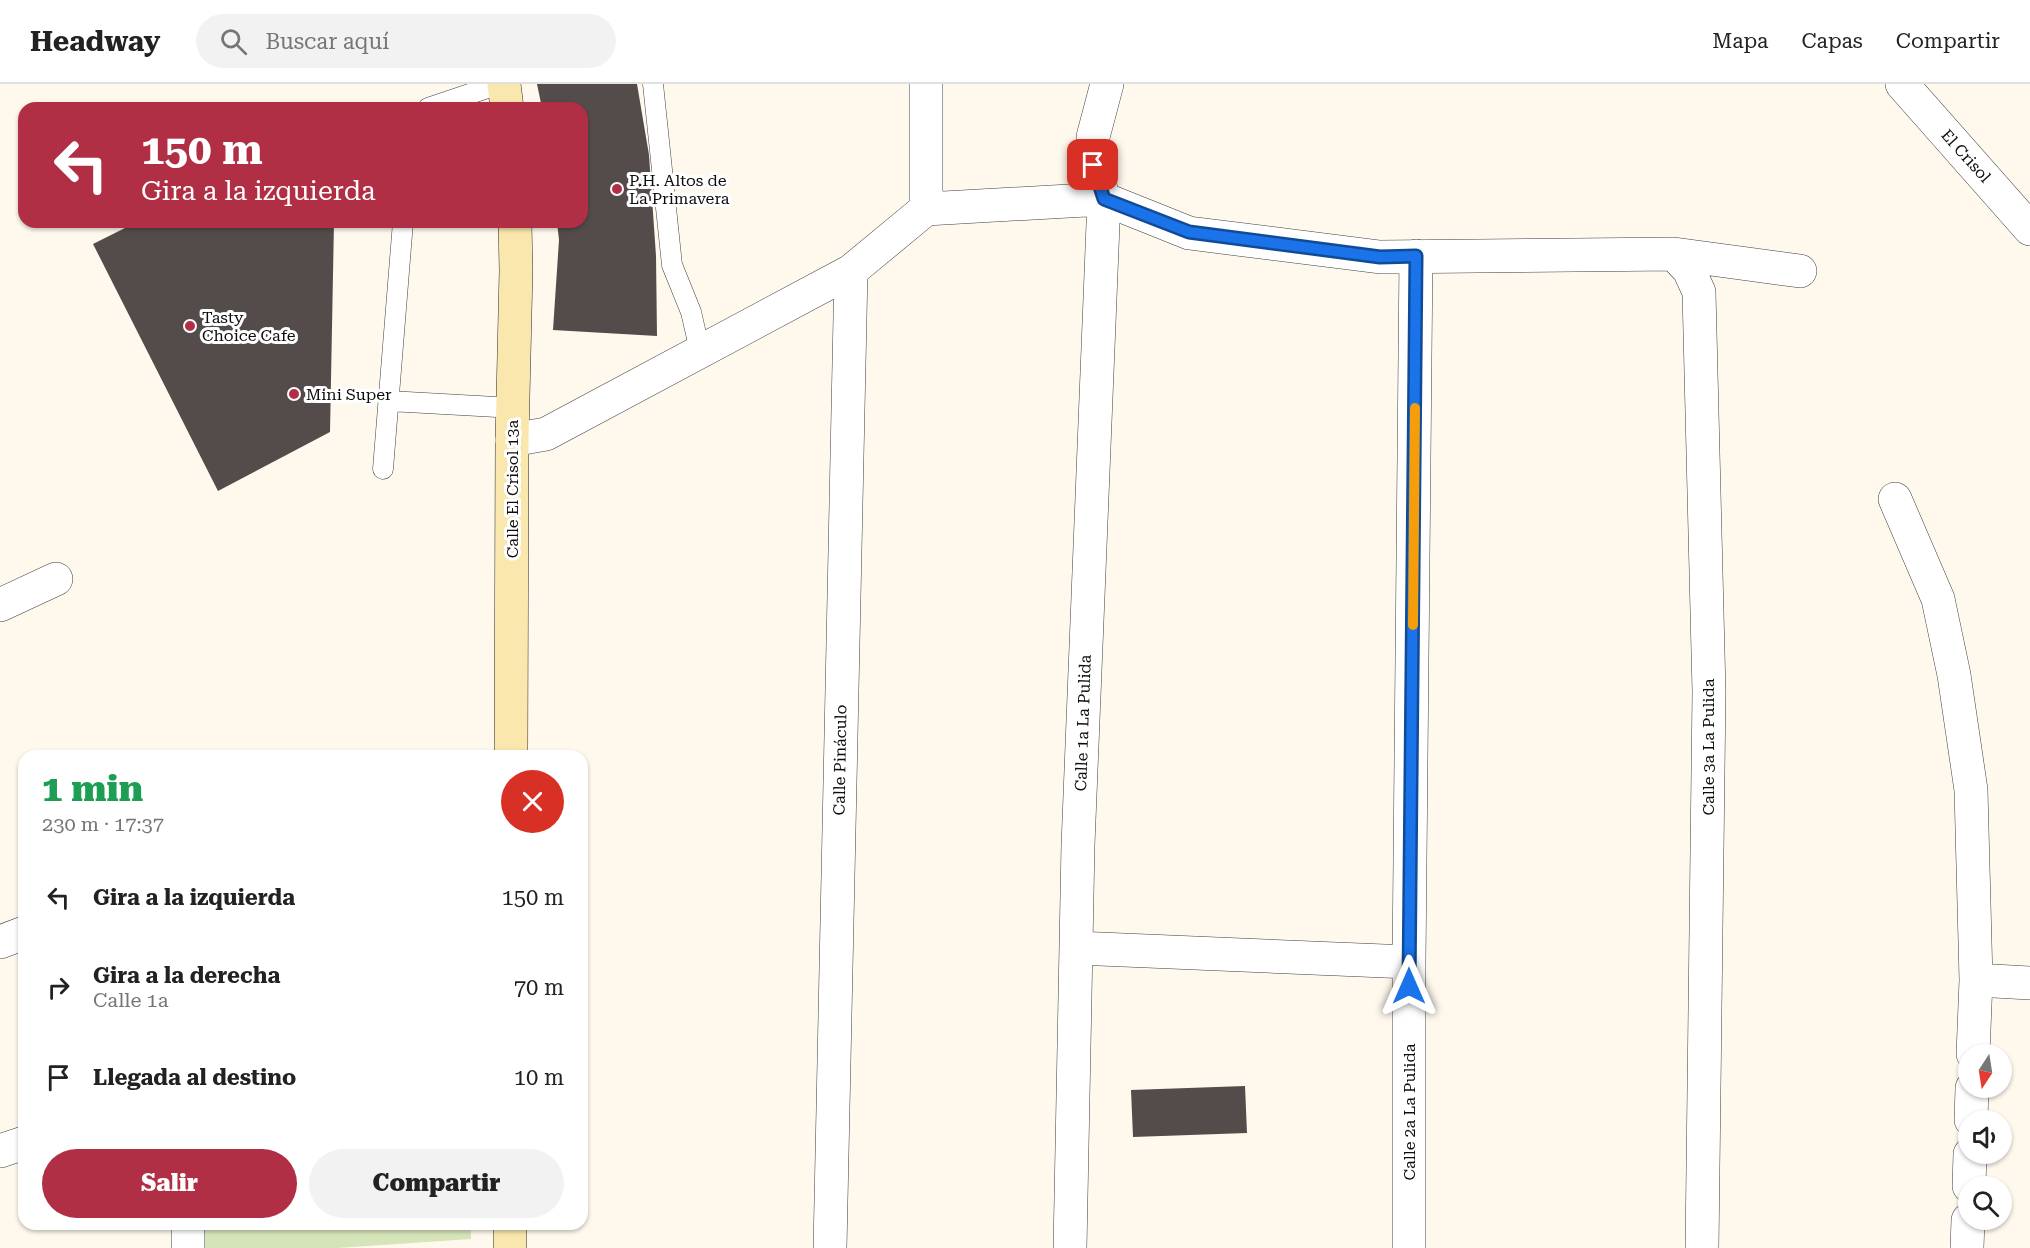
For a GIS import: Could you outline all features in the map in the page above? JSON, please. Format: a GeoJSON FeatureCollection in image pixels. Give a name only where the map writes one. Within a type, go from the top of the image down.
{"type":"FeatureCollection","features":[{"type":"Feature","properties":{"kind":"street"},"geometry":{"type":"LineString","coordinates":[[502,84],[506,102]]}},
{"type":"Feature","properties":{"kind":"street"},"geometry":{"type":"LineString","coordinates":[[926,84],[926,208]]}},
{"type":"Feature","properties":{"kind":"street"},"geometry":{"type":"LineString","coordinates":[[1104,199],[1093,165],[1093,137],[1107,84]]}},
{"type":"Feature","properties":{"kind":"street","name":"El Crisol"},"geometry":{"type":"LineString","coordinates":[[1902,84],[2030,229]]}},
{"type":"Feature","properties":{"kind":"street"},"geometry":{"type":"LineString","coordinates":[[512,440],[546,434],[851,272],[926,208],[1104,199],[1189,232],[1380,257],[1674,254],[1800,271]]}},
{"type":"Feature","properties":{"kind":"street","name":"Calle 1a La Pulida"},"geometry":{"type":"LineString","coordinates":[[1070,1248],[1078,845],[1104,199]]}},
{"type":"Feature","properties":{"kind":"street","name":"Calle El Crisol 13a"},"geometry":{"type":"LineString","coordinates":[[512,750],[512,440],[515,228]]}},
{"type":"Feature","properties":{"kind":"street","name":"Calle 3a La Pulida"},"geometry":{"type":"LineString","coordinates":[[1674,254],[1689,270],[1700,292],[1709,692],[1702,1248]]}},
{"type":"Feature","properties":{"kind":"street","name":"Calle 2a La Pulida"},"geometry":{"type":"LineString","coordinates":[[1409,1248],[1409,962],[1416,256]]}},
{"type":"Feature","properties":{"kind":"street","name":"Calle Pináculo"},"geometry":{"type":"LineString","coordinates":[[830,1248],[851,272]]}},
{"type":"Feature","properties":{"kind":"street"},"geometry":{"type":"LineString","coordinates":[[1895,499],[1938,599],[1954,675],[1971,790],[1976,980],[1973,1044]]}},
{"type":"Feature","properties":{"kind":"street"},"geometry":{"type":"LineString","coordinates":[[0,605],[56,579]]}},
{"type":"Feature","properties":{"kind":"street"},"geometry":{"type":"LineString","coordinates":[[0,942],[18,935]]}},
{"type":"Feature","properties":{"kind":"street"},"geometry":{"type":"LineString","coordinates":[[1076,948],[1409,962]]}},
{"type":"Feature","properties":{"kind":"street"},"geometry":{"type":"LineString","coordinates":[[1976,980],[2030,983]]}},
{"type":"Feature","properties":{"kind":"street"},"geometry":{"type":"LineString","coordinates":[[0,1151],[18,1145]]}},
{"type":"Feature","properties":{"kind":"street"},"geometry":{"type":"LineString","coordinates":[[188,1230],[188,1248]]}},
{"type":"Feature","properties":{"kind":"street"},"geometry":{"type":"LineString","coordinates":[[510,1230],[510,1248]]}},
{"type":"Feature","properties":{"kind":"street"},"geometry":{"type":"LineString","coordinates":[[1967,1248],[1968,1230]]}},
{"type":"Feature","properties":{"kind":"lane"},"geometry":{"type":"LineString","coordinates":[[446,102],[502,84]]}},
{"type":"Feature","properties":{"kind":"lane"},"geometry":{"type":"LineString","coordinates":[[653,84],[672,265],[691,312],[700,351]]}},
{"type":"Feature","properties":{"kind":"lane"},"geometry":{"type":"LineString","coordinates":[[383,469],[403,228]]}},
{"type":"Feature","properties":{"kind":"lane"},"geometry":{"type":"LineString","coordinates":[[389,401],[513,408]]}},
{"type":"Feature","properties":{"kind":"green space"},"geometry":{"type":"Polygon","coordinates":[[[203,1230],[471,1230],[471,1239],[337,1248],[202,1248],[203,1230]]]}},
{"type":"Feature","properties":{"kind":"building","name":"P.H. Altos de La Primavera"},"geometry":{"type":"Polygon","coordinates":[[[537,84],[637,84],[649,155],[656,256],[657,336],[553,330],[559,240],[558,228],[588,228],[588,102],[541,102],[537,84]]]}},
{"type":"Feature","properties":{"kind":"building"},"geometry":{"type":"Polygon","coordinates":[[[125,228],[334,228],[330,432],[218,491],[93,244],[125,228]]]}},
{"type":"Feature","properties":{"kind":"building"},"geometry":{"type":"Polygon","coordinates":[[[1245,1086],[1247,1133],[1133,1137],[1131,1090],[1245,1086]]]}},
{"type":"Feature","properties":{"kind":"slow traffic"},"geometry":{"type":"LineString","coordinates":[[1413,625],[1415,408]]}},
{"type":"Feature","properties":{"kind":"place","name":"P.H. Altos de La Primavera"},"geometry":{"type":"Point","coordinates":[617,189]}},
{"type":"Feature","properties":{"kind":"place","name":"Tasty Choice Cafe"},"geometry":{"type":"Point","coordinates":[190,326]}},
{"type":"Feature","properties":{"kind":"place","name":"Mini Super"},"geometry":{"type":"Point","coordinates":[294,394]}},
{"type":"Feature","properties":{"kind":"route"},"geometry":{"type":"LineString","coordinates":[[1093,165],[1104,199],[1189,232],[1380,257],[1416,256],[1409,986]]}}]}
